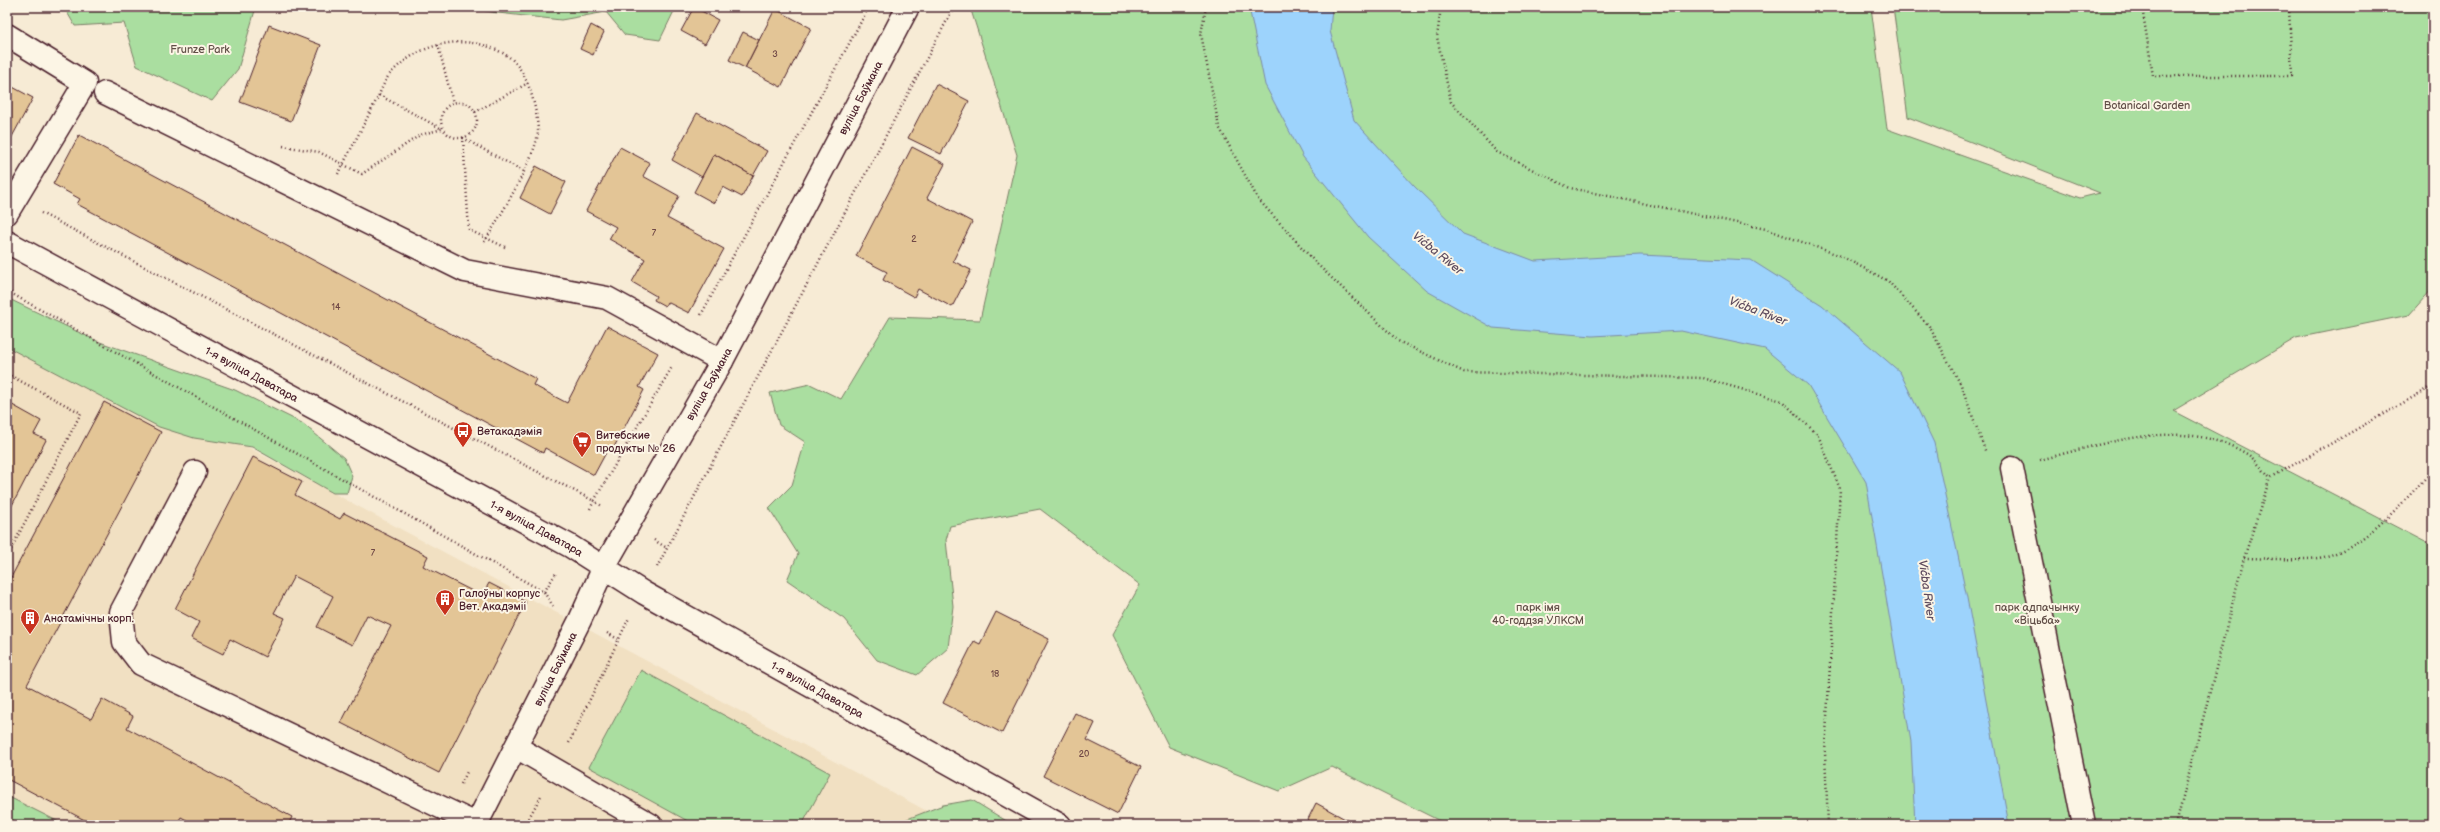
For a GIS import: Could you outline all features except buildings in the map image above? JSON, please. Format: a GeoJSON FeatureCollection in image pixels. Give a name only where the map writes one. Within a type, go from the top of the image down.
{"type":"FeatureCollection","features":[{"type":"Feature","properties":{"kind":"street","name":"вуліца Баўмана"},"geometry":{"type":"LineString","coordinates":[[476,825],[580,620],[604,567],[722,361],[908,7]]}},
{"type":"Feature","properties":{"kind":"street"},"geometry":{"type":"LineString","coordinates":[[7,35],[86,83],[7,213]]}},
{"type":"Feature","properties":{"kind":"street"},"geometry":{"type":"LineString","coordinates":[[105,93],[465,271],[607,298],[722,361]]}},
{"type":"Feature","properties":{"kind":"street","name":"1-я вуліца Даватара"},"geometry":{"type":"LineString","coordinates":[[7,242],[563,542],[644,593],[1060,825]]}},
{"type":"Feature","properties":{"kind":"street"},"geometry":{"type":"LineString","coordinates":[[2012,468],[2084,825]]}},
{"type":"Feature","properties":{"kind":"street"},"geometry":{"type":"LineString","coordinates":[[195,472],[121,612],[124,642],[140,664],[476,825]]}},
{"type":"Feature","properties":{"kind":"street"},"geometry":{"type":"LineString","coordinates":[[516,747],[651,825]]}},
{"type":"Feature","properties":{"kind":"path"},"geometry":{"type":"LineString","coordinates":[[656,570],[954,7]]}},
{"type":"Feature","properties":{"kind":"path"},"geometry":{"type":"LineString","coordinates":[[1206,7],[1201,34],[1220,127],[1258,199],[1315,262],[1398,341],[1464,372],[1703,378],[1782,401],[1818,435],[1840,489],[1825,752],[1828,825]]}},
{"type":"Feature","properties":{"kind":"path"},"geometry":{"type":"LineString","coordinates":[[1441,7],[1437,36],[1450,102],[1497,152],[1570,188],[1766,229],[1841,256],[1888,282],[1929,326],[1961,385],[1993,473],[2081,449],[2154,434],[2211,438],[2248,454],[2270,478]]}},
{"type":"Feature","properties":{"kind":"path"},"geometry":{"type":"LineString","coordinates":[[2142,7],[2153,76],[2292,76],[2289,7]]}},
{"type":"Feature","properties":{"kind":"path"},"geometry":{"type":"LineString","coordinates":[[324,202],[390,73],[417,51],[450,42],[482,43],[510,57],[528,83],[535,105],[538,132],[532,154],[487,238],[465,271]]}},
{"type":"Feature","properties":{"kind":"path"},"geometry":{"type":"LineString","coordinates":[[438,45],[453,103]]}},
{"type":"Feature","properties":{"kind":"path"},"geometry":{"type":"LineString","coordinates":[[475,112],[528,83]]}},
{"type":"Feature","properties":{"kind":"path"},"geometry":{"type":"LineString","coordinates":[[379,95],[442,129],[449,136],[458,139],[475,130],[477,121],[475,112],[469,105],[460,102],[453,103],[443,110],[440,120],[442,129]]}},
{"type":"Feature","properties":{"kind":"path"},"geometry":{"type":"LineString","coordinates":[[281,146],[320,152],[362,174],[420,135],[442,129]]}},
{"type":"Feature","properties":{"kind":"path"},"geometry":{"type":"LineString","coordinates":[[462,138],[523,171]]}},
{"type":"Feature","properties":{"kind":"path"},"geometry":{"type":"LineString","coordinates":[[462,138],[469,230],[511,250]]}},
{"type":"Feature","properties":{"kind":"path"},"geometry":{"type":"LineString","coordinates":[[7,291],[544,592],[556,572]]}},
{"type":"Feature","properties":{"kind":"path"},"geometry":{"type":"LineString","coordinates":[[7,374],[81,413],[7,556]]}},
{"type":"Feature","properties":{"kind":"path"},"geometry":{"type":"LineString","coordinates":[[2176,825],[2244,558],[2270,478],[2433,386]]}},
{"type":"Feature","properties":{"kind":"path"},"geometry":{"type":"LineString","coordinates":[[2244,558],[2326,557],[2353,546],[2403,502],[2433,470]]}},
{"type":"Feature","properties":{"kind":"path"},"geometry":{"type":"LineString","coordinates":[[590,509],[594,501],[602,506]]}},
{"type":"Feature","properties":{"kind":"path"},"geometry":{"type":"LineString","coordinates":[[652,539],[667,548]]}},
{"type":"Feature","properties":{"kind":"path"},"geometry":{"type":"LineString","coordinates":[[525,825],[556,769],[618,639],[632,614]]}},
{"type":"Feature","properties":{"kind":"path"},"geometry":{"type":"LineString","coordinates":[[603,631],[618,639]]}},
{"type":"Feature","properties":{"kind":"shaded area"},"geometry":{"type":"Polygon","coordinates":[[[7,319],[225,435],[953,825],[7,825],[7,319]]]}},
{"type":"Feature","properties":{"kind":"green space","name":"Frunze Park"},"geometry":{"type":"Polygon","coordinates":[[[64,7],[256,7],[238,69],[212,101],[137,66],[124,23],[75,26],[64,7]]]}},
{"type":"Feature","properties":{"kind":"green space"},"geometry":{"type":"Polygon","coordinates":[[[463,7],[676,7],[660,40],[625,35],[606,12],[561,20],[498,13],[463,7]]]}},
{"type":"Feature","properties":{"kind":"green space"},"geometry":{"type":"Polygon","coordinates":[[[970,7],[1871,7],[1887,129],[2080,198],[2100,193],[1908,117],[1893,7],[2433,7],[2433,288],[2409,315],[2296,338],[2173,411],[2433,546],[2433,825],[1448,825],[1332,767],[1279,791],[1169,747],[1112,635],[1140,585],[1040,509],[950,526],[946,540],[953,606],[948,648],[917,675],[877,660],[844,619],[787,580],[798,554],[769,508],[792,485],[805,442],[779,425],[770,393],[810,384],[841,399],[890,317],[980,320],[1017,155],[970,7]]]}},
{"type":"Feature","properties":{"kind":"green space"},"geometry":{"type":"Polygon","coordinates":[[[7,298],[97,341],[235,390],[302,423],[344,458],[352,476],[347,493],[333,493],[252,447],[194,438],[159,427],[7,347],[7,298]]]}},
{"type":"Feature","properties":{"kind":"green space"},"geometry":{"type":"Polygon","coordinates":[[[641,670],[830,773],[802,825],[695,825],[589,767],[641,670]]]}},
{"type":"Feature","properties":{"kind":"green space"},"geometry":{"type":"Polygon","coordinates":[[[7,796],[65,825],[7,825],[7,796]]]}},
{"type":"Feature","properties":{"kind":"green space"},"geometry":{"type":"Polygon","coordinates":[[[972,800],[1013,825],[892,825],[943,805],[972,800]]]}},
{"type":"Feature","properties":{"kind":"water","name":"Vićba River"},"geometry":{"type":"Polygon","coordinates":[[[1249,7],[1332,7],[1330,31],[1354,120],[1414,186],[1463,234],[1535,261],[1640,255],[1751,260],[1822,305],[1900,372],[1934,443],[1967,598],[2009,825],[1915,825],[1911,742],[1866,482],[1808,385],[1765,349],[1681,331],[1593,336],[1493,328],[1427,291],[1368,237],[1303,157],[1265,85],[1249,7]]]}},
{"type":"Feature","properties":{"kind":"place","name":"Ветакадэмія"},"geometry":{"type":"Point","coordinates":[463,448]}},
{"type":"Feature","properties":{"kind":"place","name":"Витебские продукты № 26"},"geometry":{"type":"Point","coordinates":[582,458]}},
{"type":"Feature","properties":{"kind":"place","name":"Галоўны корпус Вет. Акадэміі"},"geometry":{"type":"Point","coordinates":[445,616]}},
{"type":"Feature","properties":{"kind":"place","name":"Анатамічны корп."},"geometry":{"type":"Point","coordinates":[30,635]}},
{"type":"Feature","properties":{"kind":"park label","name":"Botanical Garden"},"geometry":{"type":"Point","coordinates":[2147,105]}},
{"type":"Feature","properties":{"kind":"park label","name":"парк імя 40-годдзя УЛКСМ"},"geometry":{"type":"Point","coordinates":[1538,613]}},
{"type":"Feature","properties":{"kind":"park label","name":"парк адпачынку «Віцьба»"},"geometry":{"type":"Point","coordinates":[2037,613]}}]}
